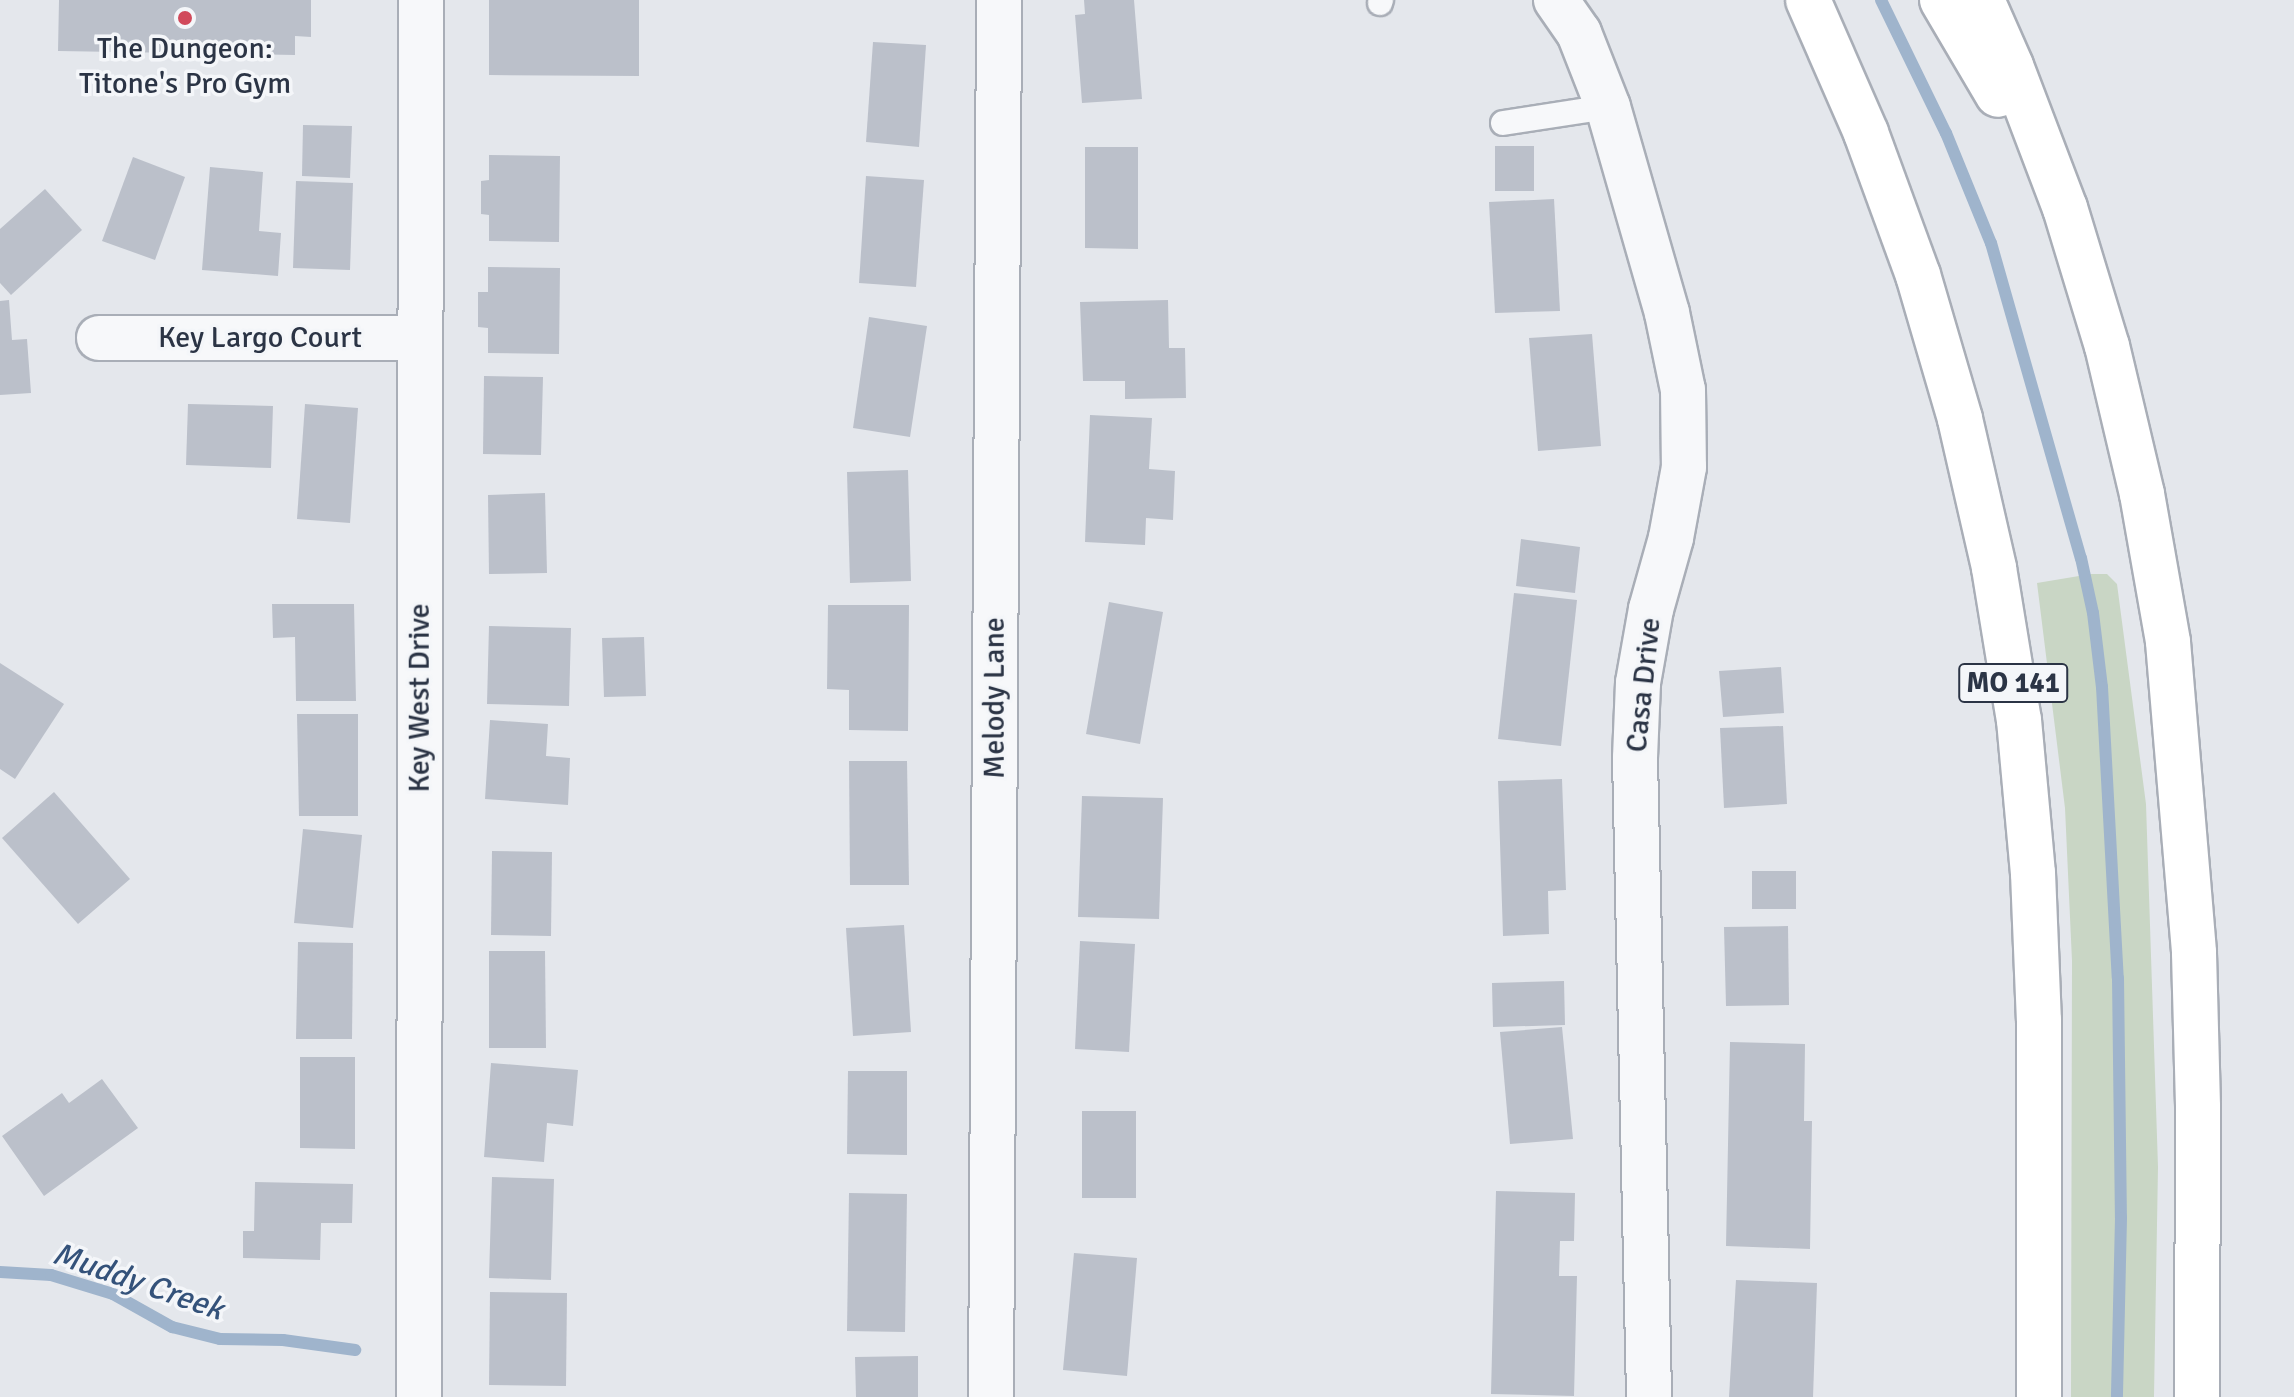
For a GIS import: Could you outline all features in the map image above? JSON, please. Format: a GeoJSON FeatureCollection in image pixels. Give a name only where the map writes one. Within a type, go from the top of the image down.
{"type":"FeatureCollection","features":[{"type":"Feature","properties":{"kind":"highway","name":"MO 141"},"geometry":{"type":"LineString","coordinates":[[1808,0],[1866,133],[1918,275],[1960,419],[1994,568],[2019,720],[2033,873],[2039,1020],[2039,1397]]}},
{"type":"Feature","properties":{"kind":"highway"},"geometry":{"type":"LineString","coordinates":[[1942,0],[2065,208]]}},
{"type":"Feature","properties":{"kind":"highway"},"geometry":{"type":"LineString","coordinates":[[1982,0],[2011,66],[2065,208],[2110,361],[2142,494],[2168,642],[2194,953],[2199,1122],[2197,1397]]}},
{"type":"Feature","properties":{"kind":"street","name":"Key West Drive"},"geometry":{"type":"LineString","coordinates":[[419,1397],[421,0]]}},
{"type":"Feature","properties":{"kind":"street","name":"Melody Lane"},"geometry":{"type":"LineString","coordinates":[[991,1397],[999,0]]}},
{"type":"Feature","properties":{"kind":"street","name":"Casa Drive"},"geometry":{"type":"LineString","coordinates":[[1556,0],[1579,33],[1608,107],[1667,313],[1683,390],[1684,467],[1671,538],[1651,609],[1638,683],[1636,728],[1649,1397]]}},
{"type":"Feature","properties":{"kind":"street","name":"Key Largo Court"},"geometry":{"type":"LineString","coordinates":[[99,338],[420,338]]}},
{"type":"Feature","properties":{"kind":"lane"},"geometry":{"type":"LineString","coordinates":[[1503,123],[1608,107]]}},
{"type":"Feature","properties":{"kind":"green space"},"geometry":{"type":"Polygon","coordinates":[[[2107,574],[2117,584],[2146,804],[2158,1167],[2154,1397],[2071,1397],[2072,961],[2065,808],[2037,583],[2107,574]]]}},
{"type":"Feature","properties":{"kind":"building","name":"The Dungeon: Titone's Pro Gym"},"geometry":{"type":"Polygon","coordinates":[[[59,0],[311,0],[311,37],[295,36],[295,55],[58,51],[59,0]]]}},
{"type":"Feature","properties":{"kind":"building"},"geometry":{"type":"Polygon","coordinates":[[[489,0],[639,0],[639,76],[489,75],[489,0]]]}},
{"type":"Feature","properties":{"kind":"building"},"geometry":{"type":"Polygon","coordinates":[[[1084,0],[1134,0],[1142,99],[1082,103],[1075,15],[1085,14],[1084,0]]]}},
{"type":"Feature","properties":{"kind":"building"},"geometry":{"type":"Polygon","coordinates":[[[873,42],[926,45],[919,147],[866,142],[873,42]]]}},
{"type":"Feature","properties":{"kind":"building"},"geometry":{"type":"Polygon","coordinates":[[[303,125],[352,126],[350,178],[302,176],[303,125]]]}},
{"type":"Feature","properties":{"kind":"building"},"geometry":{"type":"Polygon","coordinates":[[[1495,146],[1534,146],[1534,191],[1495,191],[1495,146]]]}},
{"type":"Feature","properties":{"kind":"building"},"geometry":{"type":"Polygon","coordinates":[[[1085,147],[1138,147],[1138,249],[1085,248],[1085,147]]]}},
{"type":"Feature","properties":{"kind":"building"},"geometry":{"type":"Polygon","coordinates":[[[489,155],[560,156],[559,242],[489,241],[489,215],[481,214],[481,181],[489,180],[489,155]]]}},
{"type":"Feature","properties":{"kind":"building"},"geometry":{"type":"Polygon","coordinates":[[[133,157],[185,177],[155,260],[102,241],[133,157]]]}},
{"type":"Feature","properties":{"kind":"building"},"geometry":{"type":"Polygon","coordinates":[[[210,167],[263,172],[259,231],[281,233],[278,276],[202,270],[210,167]]]}},
{"type":"Feature","properties":{"kind":"building"},"geometry":{"type":"Polygon","coordinates":[[[866,176],[924,180],[916,287],[859,283],[866,176]]]}},
{"type":"Feature","properties":{"kind":"building"},"geometry":{"type":"Polygon","coordinates":[[[296,181],[353,183],[350,270],[293,268],[296,181]]]}},
{"type":"Feature","properties":{"kind":"building"},"geometry":{"type":"Polygon","coordinates":[[[45,189],[82,230],[11,295],[0,283],[0,229],[45,189]]]}},
{"type":"Feature","properties":{"kind":"building"},"geometry":{"type":"Polygon","coordinates":[[[1554,199],[1560,311],[1495,313],[1489,202],[1554,199]]]}},
{"type":"Feature","properties":{"kind":"building"},"geometry":{"type":"Polygon","coordinates":[[[488,267],[560,268],[559,354],[488,353],[488,328],[478,327],[478,292],[488,292],[488,267]]]}},
{"type":"Feature","properties":{"kind":"building"},"geometry":{"type":"Polygon","coordinates":[[[9,300],[12,340],[27,339],[31,393],[0,395],[0,301],[9,300]]]}},
{"type":"Feature","properties":{"kind":"building"},"geometry":{"type":"Polygon","coordinates":[[[1168,300],[1169,348],[1185,348],[1186,398],[1125,399],[1125,381],[1083,381],[1080,302],[1168,300]]]}},
{"type":"Feature","properties":{"kind":"building"},"geometry":{"type":"Polygon","coordinates":[[[869,317],[927,326],[910,437],[853,428],[869,317]]]}},
{"type":"Feature","properties":{"kind":"building"},"geometry":{"type":"Polygon","coordinates":[[[1592,334],[1601,446],[1538,451],[1529,338],[1592,334]]]}},
{"type":"Feature","properties":{"kind":"building"},"geometry":{"type":"Polygon","coordinates":[[[484,376],[543,377],[541,455],[483,454],[484,376]]]}},
{"type":"Feature","properties":{"kind":"building"},"geometry":{"type":"Polygon","coordinates":[[[188,404],[273,406],[271,468],[186,465],[188,404]]]}},
{"type":"Feature","properties":{"kind":"building"},"geometry":{"type":"Polygon","coordinates":[[[305,404],[358,408],[350,523],[297,519],[305,404]]]}},
{"type":"Feature","properties":{"kind":"building"},"geometry":{"type":"Polygon","coordinates":[[[1090,415],[1152,418],[1149,469],[1175,471],[1173,520],[1146,518],[1145,545],[1085,542],[1090,415]]]}},
{"type":"Feature","properties":{"kind":"building"},"geometry":{"type":"Polygon","coordinates":[[[908,470],[911,581],[850,583],[847,472],[908,470]]]}},
{"type":"Feature","properties":{"kind":"building"},"geometry":{"type":"Polygon","coordinates":[[[545,493],[547,573],[489,574],[488,495],[545,493]]]}},
{"type":"Feature","properties":{"kind":"building"},"geometry":{"type":"Polygon","coordinates":[[[1521,539],[1580,547],[1575,593],[1516,586],[1521,539]]]}},
{"type":"Feature","properties":{"kind":"building"},"geometry":{"type":"Polygon","coordinates":[[[1514,593],[1577,600],[1561,746],[1498,739],[1514,593]]]}},
{"type":"Feature","properties":{"kind":"building"},"geometry":{"type":"Polygon","coordinates":[[[1109,602],[1163,612],[1140,744],[1086,734],[1109,602]]]}},
{"type":"Feature","properties":{"kind":"building"},"geometry":{"type":"Polygon","coordinates":[[[272,604],[354,604],[356,701],[296,701],[295,637],[273,638],[272,604]]]}},
{"type":"Feature","properties":{"kind":"building"},"geometry":{"type":"Polygon","coordinates":[[[828,605],[909,605],[908,731],[849,730],[849,690],[827,689],[828,605]]]}},
{"type":"Feature","properties":{"kind":"building"},"geometry":{"type":"Polygon","coordinates":[[[489,626],[571,628],[569,706],[487,704],[489,626]]]}},
{"type":"Feature","properties":{"kind":"building"},"geometry":{"type":"Polygon","coordinates":[[[644,637],[646,696],[604,697],[602,638],[644,637]]]}},
{"type":"Feature","properties":{"kind":"building"},"geometry":{"type":"Polygon","coordinates":[[[0,663],[64,704],[15,779],[0,769],[0,663]]]}},
{"type":"Feature","properties":{"kind":"building"},"geometry":{"type":"Polygon","coordinates":[[[1781,667],[1784,713],[1723,717],[1719,671],[1781,667]]]}},
{"type":"Feature","properties":{"kind":"building"},"geometry":{"type":"Polygon","coordinates":[[[297,714],[358,714],[358,816],[299,816],[297,714]]]}},
{"type":"Feature","properties":{"kind":"building"},"geometry":{"type":"Polygon","coordinates":[[[490,720],[548,724],[546,756],[570,758],[568,805],[485,799],[490,720]]]}},
{"type":"Feature","properties":{"kind":"building"},"geometry":{"type":"Polygon","coordinates":[[[1783,726],[1787,804],[1724,808],[1720,728],[1783,726]]]}},
{"type":"Feature","properties":{"kind":"building"},"geometry":{"type":"Polygon","coordinates":[[[849,761],[907,761],[909,885],[850,885],[849,761]]]}},
{"type":"Feature","properties":{"kind":"building"},"geometry":{"type":"Polygon","coordinates":[[[1562,779],[1566,890],[1548,891],[1549,934],[1503,936],[1498,781],[1562,779]]]}},
{"type":"Feature","properties":{"kind":"building"},"geometry":{"type":"Polygon","coordinates":[[[54,792],[130,879],[78,924],[2,838],[54,792]]]}},
{"type":"Feature","properties":{"kind":"building"},"geometry":{"type":"Polygon","coordinates":[[[1082,796],[1163,798],[1159,919],[1078,917],[1082,796]]]}},
{"type":"Feature","properties":{"kind":"building"},"geometry":{"type":"Polygon","coordinates":[[[303,829],[362,835],[353,928],[294,923],[303,829]]]}},
{"type":"Feature","properties":{"kind":"building"},"geometry":{"type":"Polygon","coordinates":[[[492,851],[552,852],[551,936],[491,935],[492,851]]]}},
{"type":"Feature","properties":{"kind":"building"},"geometry":{"type":"Polygon","coordinates":[[[1752,871],[1796,871],[1796,909],[1752,909],[1752,871]]]}},
{"type":"Feature","properties":{"kind":"building"},"geometry":{"type":"Polygon","coordinates":[[[904,925],[911,1032],[853,1036],[846,928],[904,925]]]}},
{"type":"Feature","properties":{"kind":"building"},"geometry":{"type":"Polygon","coordinates":[[[1788,926],[1789,1005],[1726,1006],[1724,927],[1788,926]]]}},
{"type":"Feature","properties":{"kind":"building"},"geometry":{"type":"Polygon","coordinates":[[[1080,941],[1135,944],[1129,1052],[1075,1049],[1080,941]]]}},
{"type":"Feature","properties":{"kind":"building"},"geometry":{"type":"Polygon","coordinates":[[[298,942],[353,943],[352,1039],[296,1039],[298,942]]]}},
{"type":"Feature","properties":{"kind":"building"},"geometry":{"type":"Polygon","coordinates":[[[489,951],[545,951],[546,1048],[489,1048],[489,951]]]}},
{"type":"Feature","properties":{"kind":"building"},"geometry":{"type":"Polygon","coordinates":[[[1564,981],[1565,1025],[1493,1027],[1492,983],[1564,981]]]}},
{"type":"Feature","properties":{"kind":"building"},"geometry":{"type":"Polygon","coordinates":[[[1562,1027],[1573,1139],[1510,1144],[1500,1032],[1562,1027]]]}},
{"type":"Feature","properties":{"kind":"building"},"geometry":{"type":"Polygon","coordinates":[[[1730,1042],[1805,1044],[1804,1121],[1812,1121],[1810,1249],[1726,1246],[1730,1042]]]}},
{"type":"Feature","properties":{"kind":"building"},"geometry":{"type":"Polygon","coordinates":[[[300,1057],[355,1057],[355,1149],[300,1148],[300,1057]]]}},
{"type":"Feature","properties":{"kind":"building"},"geometry":{"type":"Polygon","coordinates":[[[491,1063],[578,1070],[573,1126],[547,1123],[544,1162],[484,1157],[491,1063]]]}},
{"type":"Feature","properties":{"kind":"building"},"geometry":{"type":"Polygon","coordinates":[[[848,1071],[907,1071],[907,1155],[847,1154],[848,1071]]]}},
{"type":"Feature","properties":{"kind":"building"},"geometry":{"type":"Polygon","coordinates":[[[102,1079],[138,1128],[44,1196],[2,1136],[62,1093],[69,1103],[102,1079]]]}},
{"type":"Feature","properties":{"kind":"building"},"geometry":{"type":"Polygon","coordinates":[[[1082,1111],[1136,1111],[1136,1198],[1082,1198],[1082,1111]]]}},
{"type":"Feature","properties":{"kind":"building"},"geometry":{"type":"Polygon","coordinates":[[[492,1177],[554,1179],[551,1280],[489,1278],[492,1177]]]}},
{"type":"Feature","properties":{"kind":"building"},"geometry":{"type":"Polygon","coordinates":[[[255,1182],[353,1184],[352,1223],[321,1223],[320,1260],[243,1258],[243,1231],[254,1231],[255,1182]]]}},
{"type":"Feature","properties":{"kind":"building"},"geometry":{"type":"Polygon","coordinates":[[[1496,1191],[1575,1193],[1574,1241],[1560,1241],[1559,1276],[1577,1276],[1574,1396],[1491,1394],[1496,1191]]]}},
{"type":"Feature","properties":{"kind":"building"},"geometry":{"type":"Polygon","coordinates":[[[849,1193],[907,1194],[905,1332],[847,1331],[849,1193]]]}},
{"type":"Feature","properties":{"kind":"building"},"geometry":{"type":"Polygon","coordinates":[[[1074,1253],[1137,1258],[1127,1376],[1063,1370],[1074,1253]]]}},
{"type":"Feature","properties":{"kind":"building"},"geometry":{"type":"Polygon","coordinates":[[[1736,1280],[1817,1283],[1813,1397],[1729,1397],[1736,1280]]]}},
{"type":"Feature","properties":{"kind":"building"},"geometry":{"type":"Polygon","coordinates":[[[490,1292],[567,1293],[566,1386],[489,1385],[490,1292]]]}},
{"type":"Feature","properties":{"kind":"building"},"geometry":{"type":"Polygon","coordinates":[[[918,1356],[918,1397],[856,1397],[855,1357],[918,1356]]]}},
{"type":"Feature","properties":{"kind":"waterway"},"geometry":{"type":"LineString","coordinates":[[1881,0],[1946,133],[1991,243],[2081,558],[2093,613],[2102,687],[2118,978],[2121,1218],[2117,1397]]}},
{"type":"Feature","properties":{"kind":"waterway","name":"Muddy Creek"},"geometry":{"type":"LineString","coordinates":[[0,1272],[51,1275],[113,1294],[172,1327],[220,1339],[283,1340],[355,1350]]}},
{"type":"Feature","properties":{"kind":"place","name":"The Dungeon: Titone's Pro Gym"},"geometry":{"type":"Point","coordinates":[185,18]}}]}
